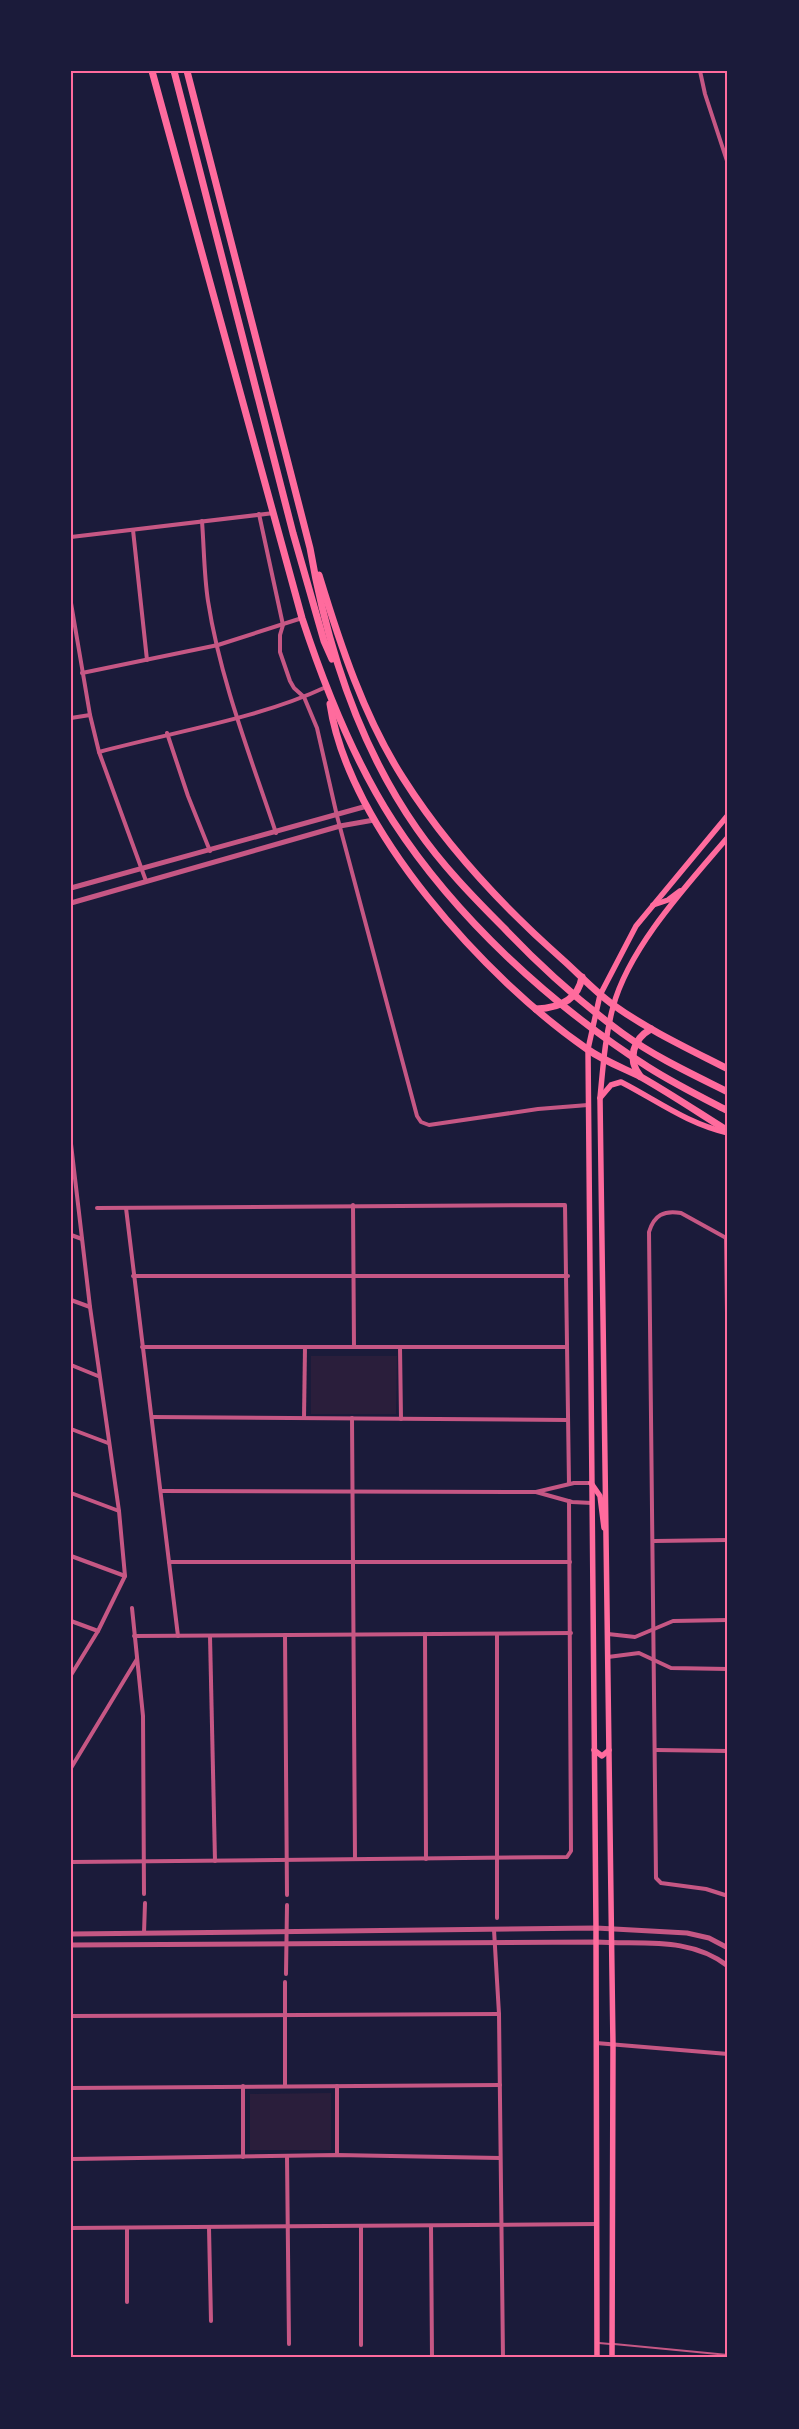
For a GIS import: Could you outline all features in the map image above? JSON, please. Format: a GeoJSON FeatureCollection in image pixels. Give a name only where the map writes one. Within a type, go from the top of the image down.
{"type":"FeatureCollection","features":[{"type":"Feature","properties":{"kind":"highway"},"geometry":{"type":"LineString","coordinates":[[152,71],[302,618],[329,697],[339,745],[374,820],[413,878],[450,923],[501,977],[536,1009],[603,1059],[641,1078],[728,1132]]}},
{"type":"Feature","properties":{"kind":"highway"},"geometry":{"type":"LineString","coordinates":[[174,71],[293,533],[324,641],[363,730],[390,784],[416,829],[446,867],[472,896],[547,971],[623,1034],[670,1063],[728,1092]]}},
{"type":"Feature","properties":{"kind":"highway"},"geometry":{"type":"LineString","coordinates":[[187,71],[310,548],[356,685],[387,750],[402,777],[440,830],[480,880],[519,921],[600,995],[614,1005],[652,1029],[728,1069]]}},
{"type":"Feature","properties":{"kind":"highway"},"geometry":{"type":"LineString","coordinates":[[310,548],[318,597],[341,677]]}},
{"type":"Feature","properties":{"kind":"highway"},"geometry":{"type":"LineString","coordinates":[[329,697],[376,792],[409,846],[432,875],[502,950],[549,994],[599,1034],[649,1068],[728,1111]]}},
{"type":"Feature","properties":{"kind":"highway"},"geometry":{"type":"LineString","coordinates":[[536,1009],[551,1008],[572,998],[580,986],[582,977]]}},
{"type":"Feature","properties":{"kind":"highway"},"geometry":{"type":"LineString","coordinates":[[641,1078],[633,1063],[634,1046],[644,1033],[652,1029]]}},
{"type":"Feature","properties":{"kind":"main road"},"geometry":{"type":"LineString","coordinates":[[597,2358],[596,1928],[588,1049],[600,995],[622,948],[636,926],[728,815]]}},
{"type":"Feature","properties":{"kind":"main road"},"geometry":{"type":"LineString","coordinates":[[612,2358],[613,2046],[600,1098],[603,1059],[614,1005],[637,952],[685,888],[728,838]]}},
{"type":"Feature","properties":{"kind":"main road"},"geometry":{"type":"LineString","coordinates":[[653,905],[668,900],[685,888]]}},
{"type":"Feature","properties":{"kind":"main road"},"geometry":{"type":"LineString","coordinates":[[600,1098],[611,1085],[621,1082],[681,1117],[701,1126],[728,1132]]}},
{"type":"Feature","properties":{"kind":"main road"},"geometry":{"type":"LineString","coordinates":[[591,1484],[600,1496],[607,1537]]}},
{"type":"Feature","properties":{"kind":"main road"},"geometry":{"type":"LineString","coordinates":[[594,1750],[602,1756],[609,1749]]}},
{"type":"Feature","properties":{"kind":"street"},"geometry":{"type":"LineString","coordinates":[[700,71],[705,94],[727,156],[728,164]]}},
{"type":"Feature","properties":{"kind":"street"},"geometry":{"type":"LineString","coordinates":[[71,537],[274,513]]}},
{"type":"Feature","properties":{"kind":"street"},"geometry":{"type":"LineString","coordinates":[[259,514],[283,625],[280,635],[280,652],[294,688],[304,697],[317,728],[337,816],[417,1116],[421,1122],[429,1125],[538,1109],[588,1105]]}},
{"type":"Feature","properties":{"kind":"street"},"geometry":{"type":"LineString","coordinates":[[202,521],[208,601],[218,645],[238,717],[276,832]]}},
{"type":"Feature","properties":{"kind":"street"},"geometry":{"type":"LineString","coordinates":[[132,530],[147,660]]}},
{"type":"Feature","properties":{"kind":"street"},"geometry":{"type":"LineString","coordinates":[[71,603],[82,673],[99,752],[146,881]]}},
{"type":"Feature","properties":{"kind":"street"},"geometry":{"type":"LineString","coordinates":[[82,673],[218,645],[302,618]]}},
{"type":"Feature","properties":{"kind":"street"},"geometry":{"type":"LineString","coordinates":[[99,752],[167,733],[238,717],[304,697],[326,687]]}},
{"type":"Feature","properties":{"kind":"street"},"geometry":{"type":"LineString","coordinates":[[71,718],[90,714]]}},
{"type":"Feature","properties":{"kind":"street"},"geometry":{"type":"LineString","coordinates":[[167,733],[188,796],[210,851]]}},
{"type":"Feature","properties":{"kind":"street"},"geometry":{"type":"LineString","coordinates":[[71,888],[337,816],[367,806]]}},
{"type":"Feature","properties":{"kind":"street"},"geometry":{"type":"LineString","coordinates":[[71,903],[340,826],[374,820]]}},
{"type":"Feature","properties":{"kind":"street"},"geometry":{"type":"LineString","coordinates":[[71,1144],[98,1376],[118,1511],[125,1576],[98,1631],[71,1675]]}},
{"type":"Feature","properties":{"kind":"street"},"geometry":{"type":"LineString","coordinates":[[353,1205],[354,1347]]}},
{"type":"Feature","properties":{"kind":"street"},"geometry":{"type":"LineString","coordinates":[[97,1208],[565,1205],[568,1276],[569,1484]]}},
{"type":"Feature","properties":{"kind":"street"},"geometry":{"type":"LineString","coordinates":[[126,1208],[178,1636]]}},
{"type":"Feature","properties":{"kind":"street"},"geometry":{"type":"LineString","coordinates":[[728,1387],[727,1239],[681,1213],[665,1212],[658,1216],[650,1232],[657,1880],[661,1883],[706,1889],[728,1896]]}},
{"type":"Feature","properties":{"kind":"street"},"geometry":{"type":"LineString","coordinates":[[71,1235],[82,1239]]}},
{"type":"Feature","properties":{"kind":"street"},"geometry":{"type":"LineString","coordinates":[[133,1276],[568,1276]]}},
{"type":"Feature","properties":{"kind":"street"},"geometry":{"type":"LineString","coordinates":[[71,1300],[90,1307]]}},
{"type":"Feature","properties":{"kind":"street"},"geometry":{"type":"LineString","coordinates":[[142,1347],[568,1347]]}},
{"type":"Feature","properties":{"kind":"street"},"geometry":{"type":"LineString","coordinates":[[304,1418],[305,1347]]}},
{"type":"Feature","properties":{"kind":"street"},"geometry":{"type":"LineString","coordinates":[[400,1347],[401,1419]]}},
{"type":"Feature","properties":{"kind":"street"},"geometry":{"type":"LineString","coordinates":[[71,1366],[98,1376]]}},
{"type":"Feature","properties":{"kind":"street"},"geometry":{"type":"LineString","coordinates":[[152,1417],[568,1420]]}},
{"type":"Feature","properties":{"kind":"street"},"geometry":{"type":"LineString","coordinates":[[352,1418],[355,1859]]}},
{"type":"Feature","properties":{"kind":"street"},"geometry":{"type":"LineString","coordinates":[[71,1429],[108,1443]]}},
{"type":"Feature","properties":{"kind":"street"},"geometry":{"type":"LineString","coordinates":[[161,1491],[536,1492],[569,1484],[591,1484]]}},
{"type":"Feature","properties":{"kind":"street"},"geometry":{"type":"LineString","coordinates":[[536,1492],[569,1501],[592,1503]]}},
{"type":"Feature","properties":{"kind":"street"},"geometry":{"type":"LineString","coordinates":[[71,1493],[118,1511]]}},
{"type":"Feature","properties":{"kind":"street"},"geometry":{"type":"LineString","coordinates":[[71,1862],[144,1863],[355,1859],[567,1858],[571,1851],[569,1501]]}},
{"type":"Feature","properties":{"kind":"street"},"geometry":{"type":"LineString","coordinates":[[654,1541],[728,1540]]}},
{"type":"Feature","properties":{"kind":"street"},"geometry":{"type":"LineString","coordinates":[[71,1556],[125,1576]]}},
{"type":"Feature","properties":{"kind":"street"},"geometry":{"type":"LineString","coordinates":[[169,1562],[570,1562]]}},
{"type":"Feature","properties":{"kind":"street"},"geometry":{"type":"LineString","coordinates":[[132,1608],[143,1716],[144,1894]]}},
{"type":"Feature","properties":{"kind":"street"},"geometry":{"type":"LineString","coordinates":[[608,1634],[635,1637],[655,1627],[683,1620],[728,1620]]}},
{"type":"Feature","properties":{"kind":"street"},"geometry":{"type":"LineString","coordinates":[[71,1621],[98,1631]]}},
{"type":"Feature","properties":{"kind":"street"},"geometry":{"type":"LineString","coordinates":[[425,1634],[426,1859]]}},
{"type":"Feature","properties":{"kind":"street"},"geometry":{"type":"LineString","coordinates":[[497,1634],[497,1918]]}},
{"type":"Feature","properties":{"kind":"street"},"geometry":{"type":"LineString","coordinates":[[134,1636],[570,1634]]}},
{"type":"Feature","properties":{"kind":"street"},"geometry":{"type":"LineString","coordinates":[[285,1635],[287,1895]]}},
{"type":"Feature","properties":{"kind":"street"},"geometry":{"type":"LineString","coordinates":[[210,1636],[215,1861]]}},
{"type":"Feature","properties":{"kind":"street"},"geometry":{"type":"LineString","coordinates":[[608,1657],[639,1653],[654,1658],[664,1665],[680,1670],[728,1669]]}},
{"type":"Feature","properties":{"kind":"street"},"geometry":{"type":"LineString","coordinates":[[71,1768],[137,1659]]}},
{"type":"Feature","properties":{"kind":"street"},"geometry":{"type":"LineString","coordinates":[[656,1750],[728,1751]]}},
{"type":"Feature","properties":{"kind":"street"},"geometry":{"type":"LineString","coordinates":[[144,1933],[145,1903]]}},
{"type":"Feature","properties":{"kind":"street"},"geometry":{"type":"LineString","coordinates":[[286,1974],[287,1905]]}},
{"type":"Feature","properties":{"kind":"street"},"geometry":{"type":"LineString","coordinates":[[71,1934],[596,1928],[687,1933],[709,1938],[728,1948]]}},
{"type":"Feature","properties":{"kind":"street"},"geometry":{"type":"LineString","coordinates":[[494,1930],[499,2014],[503,2358]]}},
{"type":"Feature","properties":{"kind":"street"},"geometry":{"type":"LineString","coordinates":[[71,1945],[596,1942],[671,1944],[690,1946],[706,1952],[728,1966]]}},
{"type":"Feature","properties":{"kind":"street"},"geometry":{"type":"LineString","coordinates":[[285,1982],[285,2085]]}},
{"type":"Feature","properties":{"kind":"street"},"geometry":{"type":"LineString","coordinates":[[71,2016],[499,2014]]}},
{"type":"Feature","properties":{"kind":"street"},"geometry":{"type":"LineString","coordinates":[[596,2043],[613,2046],[728,2054]]}},
{"type":"Feature","properties":{"kind":"street"},"geometry":{"type":"LineString","coordinates":[[71,2088],[285,2085],[500,2085]]}},
{"type":"Feature","properties":{"kind":"street"},"geometry":{"type":"LineString","coordinates":[[243,2086],[243,2157]]}},
{"type":"Feature","properties":{"kind":"street"},"geometry":{"type":"LineString","coordinates":[[337,2086],[337,2154]]}},
{"type":"Feature","properties":{"kind":"street"},"geometry":{"type":"LineString","coordinates":[[71,2159],[337,2154],[500,2158]]}},
{"type":"Feature","properties":{"kind":"street"},"geometry":{"type":"LineString","coordinates":[[287,2156],[289,2344]]}},
{"type":"Feature","properties":{"kind":"street"},"geometry":{"type":"LineString","coordinates":[[71,2228],[597,2224]]}},
{"type":"Feature","properties":{"kind":"street"},"geometry":{"type":"LineString","coordinates":[[431,2226],[432,2358]]}},
{"type":"Feature","properties":{"kind":"street"},"geometry":{"type":"LineString","coordinates":[[361,2227],[361,2345]]}},
{"type":"Feature","properties":{"kind":"street"},"geometry":{"type":"LineString","coordinates":[[127,2228],[127,2302]]}},
{"type":"Feature","properties":{"kind":"street"},"geometry":{"type":"LineString","coordinates":[[210,2228],[211,2321]]}},
{"type":"Feature","properties":{"kind":"lane"},"geometry":{"type":"LineString","coordinates":[[597,2343],[728,2355]]}},
{"type":"Feature","properties":{"kind":"shaded area"},"geometry":{"type":"Polygon","coordinates":[[[311,1356],[397,1356],[396,1414],[311,1414],[311,1356]]]}},
{"type":"Feature","properties":{"kind":"shaded area"},"geometry":{"type":"Polygon","coordinates":[[[331,2093],[331,2150],[250,2150],[250,2094],[331,2093]]]}}]}
